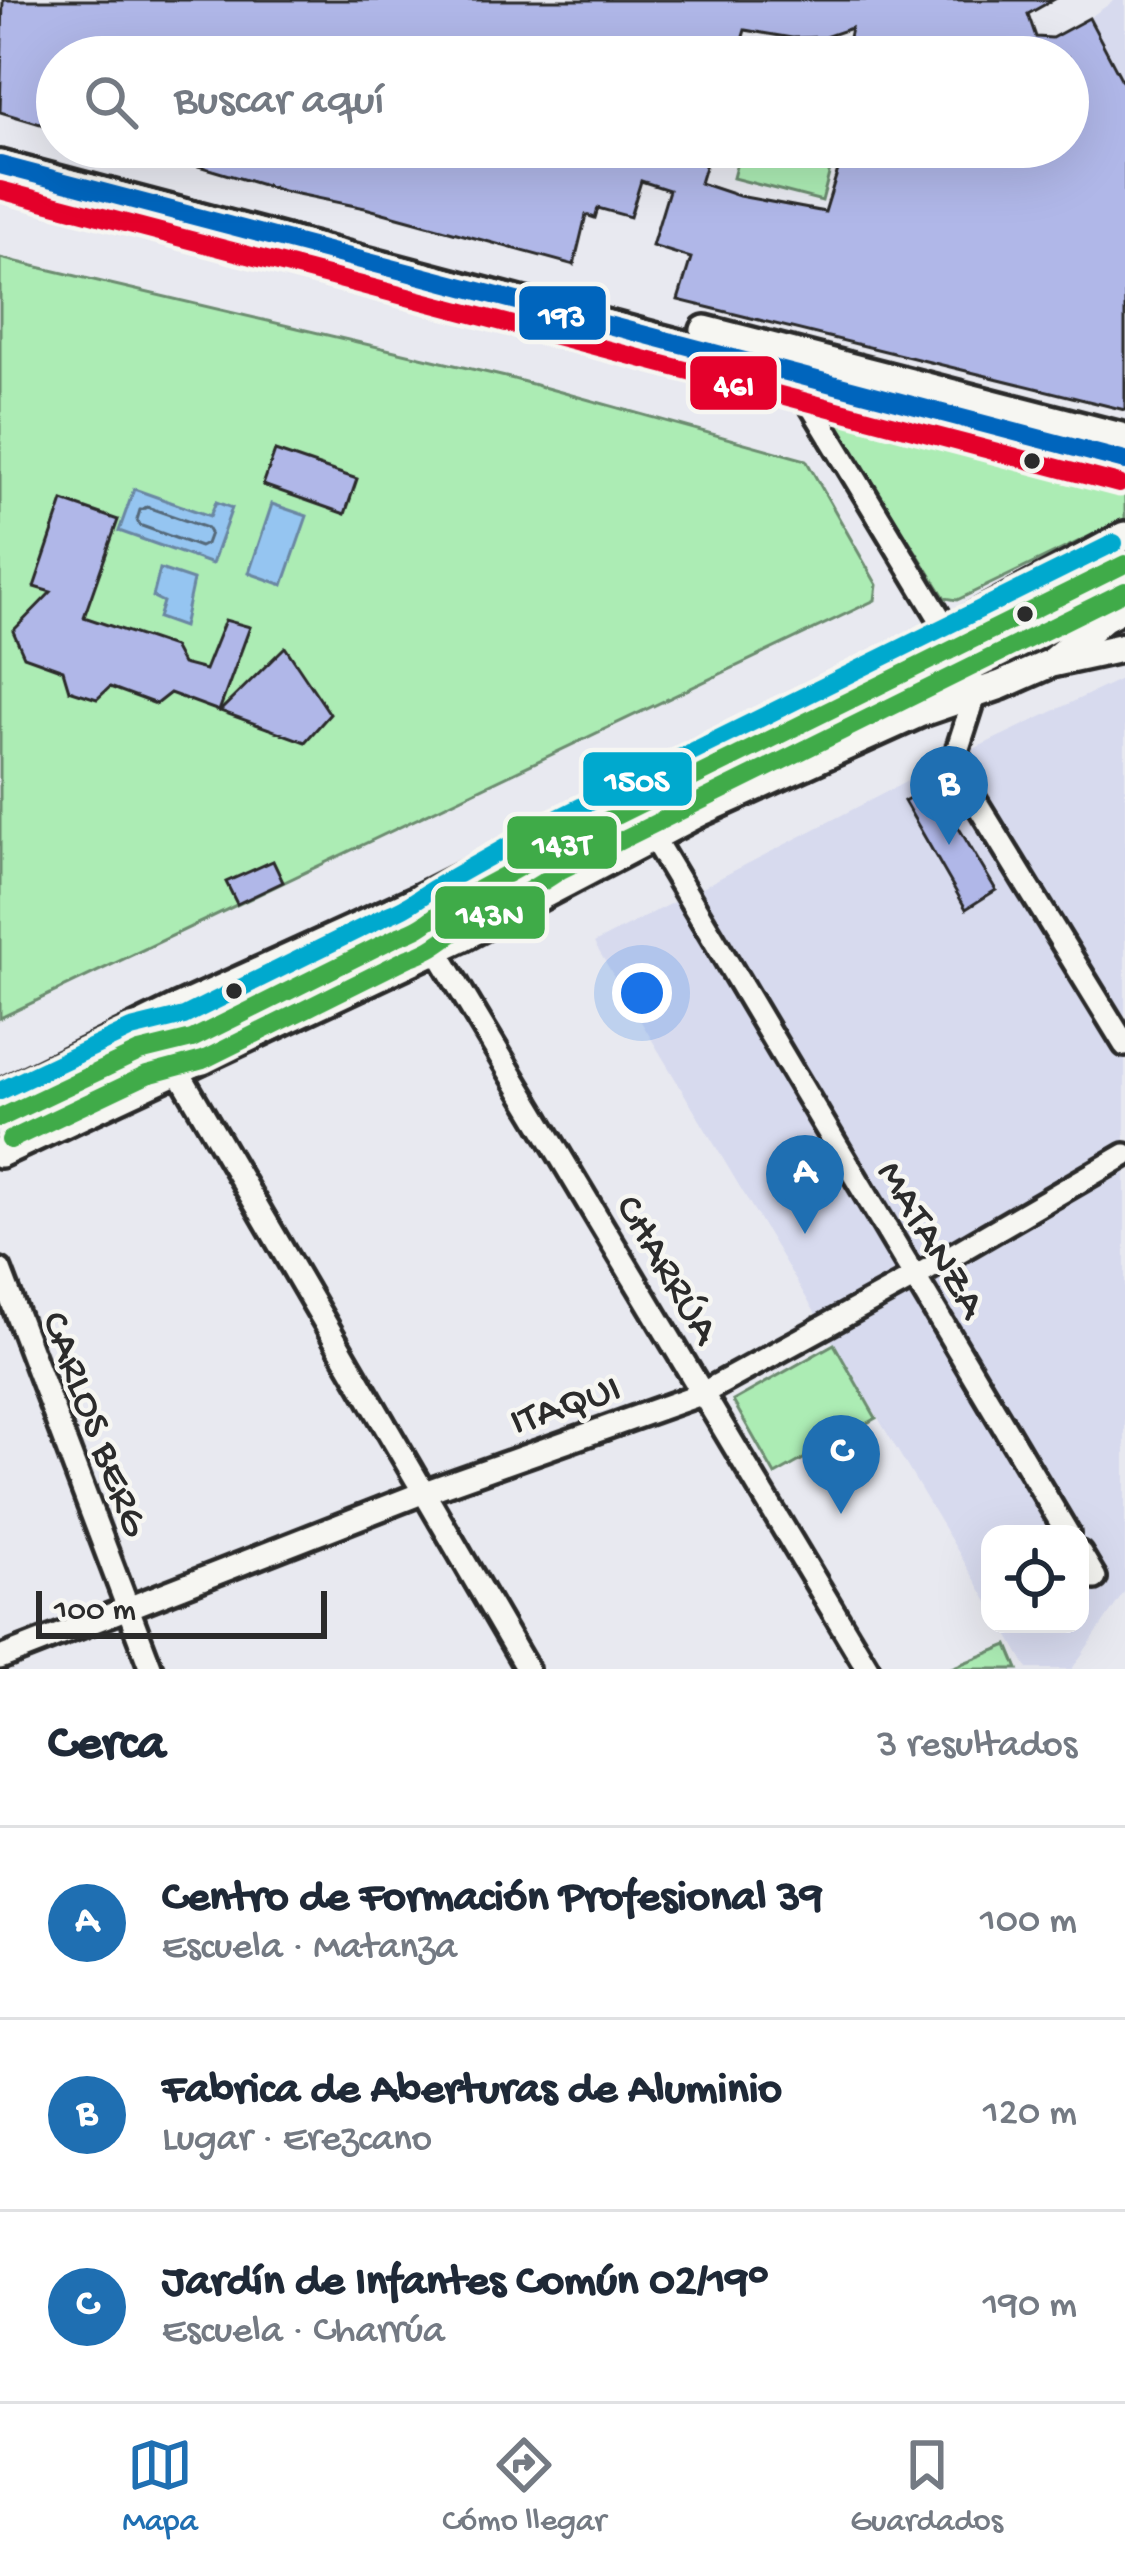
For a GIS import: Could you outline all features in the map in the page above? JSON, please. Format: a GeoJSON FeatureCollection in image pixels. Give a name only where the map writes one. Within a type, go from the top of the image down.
{"type":"FeatureCollection","features":[{"type":"Feature","properties":{"kind":"main road"},"geometry":{"type":"LineString","coordinates":[[0,148],[36,157]]}},
{"type":"Feature","properties":{"kind":"main road"},"geometry":{"type":"LineString","coordinates":[[0,165],[1125,461]]}},
{"type":"Feature","properties":{"kind":"main road"},"geometry":{"type":"LineString","coordinates":[[78,168],[1125,438]]}},
{"type":"Feature","properties":{"kind":"main road"},"geometry":{"type":"LineString","coordinates":[[0,1095],[415,902],[949,631],[1125,536]]}},
{"type":"Feature","properties":{"kind":"main road"},"geometry":{"type":"LineString","coordinates":[[1051,663],[1103,618],[1125,606]]}},
{"type":"Feature","properties":{"kind":"main road"},"geometry":{"type":"LineString","coordinates":[[0,1154],[436,950],[700,812],[919,713],[1051,663],[1125,647]]}},
{"type":"Feature","properties":{"kind":"street"},"geometry":{"type":"LineString","coordinates":[[792,374],[968,663],[976,692],[958,748],[957,770],[1125,1046]]}},
{"type":"Feature","properties":{"kind":"street","name":"MATANZA"},"geometry":{"type":"LineString","coordinates":[[630,791],[653,839],[1063,1525]]}},
{"type":"Feature","properties":{"kind":"street","name":"CHARRÚA"},"geometry":{"type":"LineString","coordinates":[[415,902],[436,950],[868,1669]]}},
{"type":"Feature","properties":{"kind":"street"},"geometry":{"type":"LineString","coordinates":[[157,1020],[177,1069],[527,1669]]}},
{"type":"Feature","properties":{"kind":"street","name":"ITAQUI"},"geometry":{"type":"LineString","coordinates":[[0,1658],[422,1493],[701,1394],[1125,1155]]}},
{"type":"Feature","properties":{"kind":"street","name":"CARLOS BERG"},"geometry":{"type":"LineString","coordinates":[[0,1270],[151,1669]]}},
{"type":"Feature","properties":{"kind":"street"},"geometry":{"type":"LineString","coordinates":[[1089,1568],[1095,1578]]}},
{"type":"Feature","properties":{"kind":"shaded area"},"geometry":{"type":"Polygon","coordinates":[[[1115,0],[1125,0],[1125,89],[1089,18],[1115,0]]]}},
{"type":"Feature","properties":{"kind":"shaded area"},"geometry":{"type":"Polygon","coordinates":[[[1125,677],[1125,1591],[1072,1669],[1028,1669],[1007,1633],[1089,1633],[1089,1525],[981,1525],[981,1590],[594,943],[925,772],[1125,677]]]}},
{"type":"Feature","properties":{"kind":"green space"},"geometry":{"type":"Polygon","coordinates":[[[736,168],[831,168],[822,201],[733,178],[736,168]]]}},
{"type":"Feature","properties":{"kind":"green space"},"geometry":{"type":"Polygon","coordinates":[[[0,258],[514,379],[806,460],[877,585],[875,600],[0,1018],[0,258]]]}},
{"type":"Feature","properties":{"kind":"green space"},"geometry":{"type":"Polygon","coordinates":[[[849,411],[1121,474],[1125,519],[957,600],[945,598],[839,429],[837,415],[849,411]]]}},
{"type":"Feature","properties":{"kind":"green space"},"geometry":{"type":"Polygon","coordinates":[[[1125,574],[993,645],[990,639],[1125,574]]]}},
{"type":"Feature","properties":{"kind":"green space"},"geometry":{"type":"Polygon","coordinates":[[[945,663],[949,670],[692,795],[691,793],[945,663]]]}},
{"type":"Feature","properties":{"kind":"green space"},"geometry":{"type":"Polygon","coordinates":[[[834,1344],[876,1418],[775,1475],[733,1401],[834,1344]]]}},
{"type":"Feature","properties":{"kind":"green space"},"geometry":{"type":"Polygon","coordinates":[[[1008,1645],[1018,1669],[949,1669],[1008,1645]]]}},
{"type":"Feature","properties":{"kind":"water"},"geometry":{"type":"Polygon","coordinates":[[[134,489],[210,516],[216,502],[232,508],[212,564],[119,531],[134,489]]]}},
{"type":"Feature","properties":{"kind":"water"},"geometry":{"type":"Polygon","coordinates":[[[272,504],[307,516],[283,585],[249,573],[272,504]]]}},
{"type":"Feature","properties":{"kind":"water"},"geometry":{"type":"Polygon","coordinates":[[[160,569],[193,580],[183,627],[158,618],[163,602],[153,597],[160,569]]]}},
{"type":"Feature","properties":{"kind":"building"},"geometry":{"type":"Polygon","coordinates":[[[3,0],[1053,0],[1028,14],[1036,36],[849,36],[851,28],[828,36],[745,30],[743,36],[36,36],[36,123],[0,112],[3,0]]]}},
{"type":"Feature","properties":{"kind":"building"},"geometry":{"type":"Polygon","coordinates":[[[1089,18],[1125,86],[1125,410],[678,300],[691,258],[652,246],[669,190],[641,181],[630,217],[598,208],[595,218],[586,215],[574,265],[205,168],[705,168],[700,183],[739,196],[825,212],[839,168],[1089,168],[1089,36],[1056,36],[1089,18]]]}},
{"type":"Feature","properties":{"kind":"building"},"geometry":{"type":"Polygon","coordinates":[[[275,451],[357,479],[345,514],[263,485],[275,451]]]}},
{"type":"Feature","properties":{"kind":"building"},"geometry":{"type":"Polygon","coordinates":[[[63,501],[118,520],[84,617],[173,647],[182,664],[205,670],[225,620],[250,627],[219,711],[170,693],[156,704],[110,687],[97,699],[69,690],[63,670],[24,656],[13,631],[51,592],[34,587],[63,501]]]}},
{"type":"Feature","properties":{"kind":"building"},"geometry":{"type":"Polygon","coordinates":[[[285,647],[330,714],[305,742],[220,711],[285,647]]]}},
{"type":"Feature","properties":{"kind":"building"},"geometry":{"type":"Polygon","coordinates":[[[933,785],[996,890],[966,909],[904,801],[933,785]]]}},
{"type":"Feature","properties":{"kind":"building"},"geometry":{"type":"Polygon","coordinates":[[[273,861],[283,882],[237,904],[226,882],[273,861]]]}},
{"type":"Feature","properties":{"kind":"transit line","name":"193"},"geometry":{"type":"LineString","coordinates":[[0,165],[1125,461]]}},
{"type":"Feature","properties":{"kind":"transit line","name":"46I"},"geometry":{"type":"LineString","coordinates":[[0,190],[1119,484]]}},
{"type":"Feature","properties":{"kind":"transit line","name":"150S"},"geometry":{"type":"LineString","coordinates":[[0,1091],[131,1029],[184,1016],[403,908],[538,828],[1114,543]]}},
{"type":"Feature","properties":{"kind":"transit line","name":"143T"},"geometry":{"type":"LineString","coordinates":[[0,1118],[139,1052],[192,1039],[415,930],[549,849],[1125,564]]}},
{"type":"Feature","properties":{"kind":"transit line","name":"143N"},"geometry":{"type":"LineString","coordinates":[[10,1140],[147,1075],[203,1060],[427,950],[561,870],[1125,591]]}},
{"type":"Feature","properties":{"kind":"place","name":"Fabrica de Aberturas de Aluminio"},"geometry":{"type":"Point","coordinates":[949,845]}},
{"type":"Feature","properties":{"kind":"place","name":"Centro de Formación Profesional 39"},"geometry":{"type":"Point","coordinates":[805,1234]}},
{"type":"Feature","properties":{"kind":"place","name":"Jardín de Infantes Común 02/19°"},"geometry":{"type":"Point","coordinates":[841,1514]}}]}
